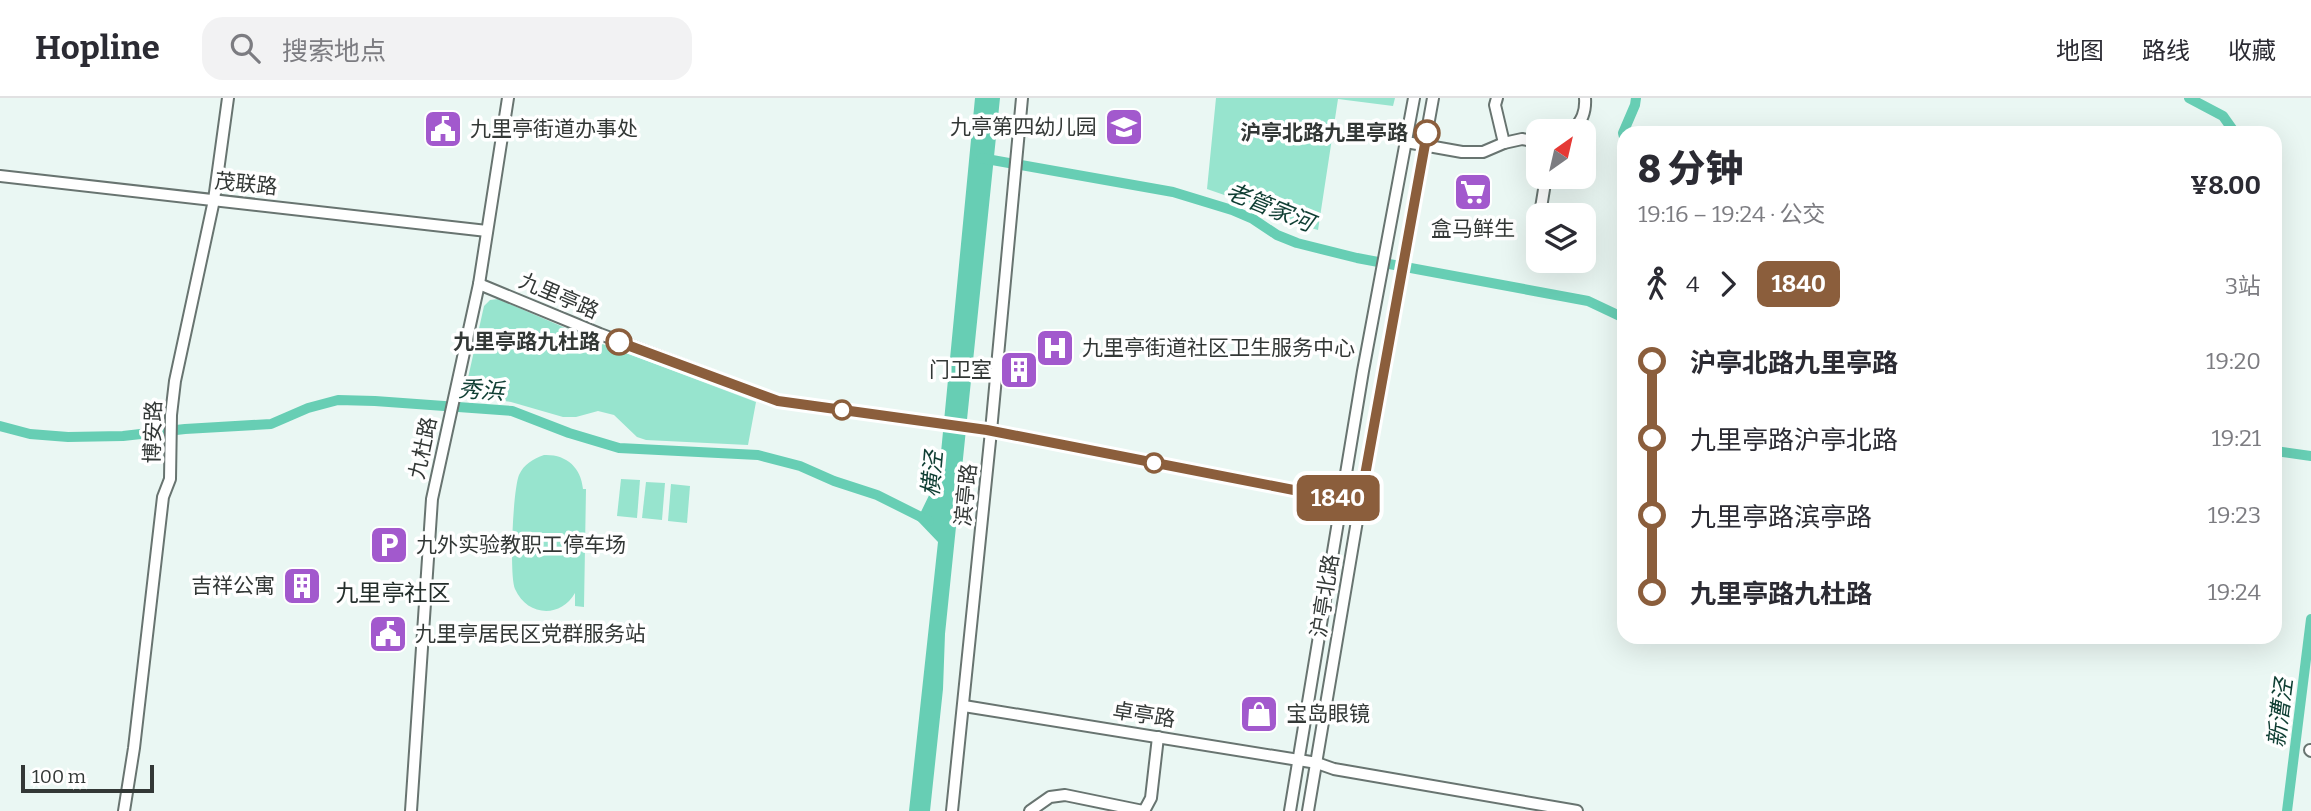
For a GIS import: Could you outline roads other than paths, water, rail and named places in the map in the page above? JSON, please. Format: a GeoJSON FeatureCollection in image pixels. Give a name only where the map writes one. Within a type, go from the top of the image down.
{"type":"FeatureCollection","features":[{"type":"Feature","properties":{"kind":"street","name":"博安路"},"geometry":{"type":"LineString","coordinates":[[124,811],[134,748],[163,497],[170,479],[170,415],[175,381],[214,200],[229,98]]}},
{"type":"Feature","properties":{"kind":"street","name":"九杜路"},"geometry":{"type":"LineString","coordinates":[[411,811],[432,499],[479,284],[508,98]]}},
{"type":"Feature","properties":{"kind":"street","name":"滨亭路"},"geometry":{"type":"LineString","coordinates":[[952,811],[1022,98]]}},
{"type":"Feature","properties":{"kind":"street","name":"沪亭北路"},"geometry":{"type":"LineString","coordinates":[[1290,811],[1341,499],[1414,98]]}},
{"type":"Feature","properties":{"kind":"street","name":"沪亭北路"},"geometry":{"type":"LineString","coordinates":[[1308,811],[1433,98]]}},
{"type":"Feature","properties":{"kind":"street"},"geometry":{"type":"LineString","coordinates":[[1497,98],[1495,104],[1504,143]]}},
{"type":"Feature","properties":{"kind":"street"},"geometry":{"type":"LineString","coordinates":[[1582,119],[1586,107],[1584,98]]}},
{"type":"Feature","properties":{"kind":"street"},"geometry":{"type":"LineString","coordinates":[[1405,142],[1462,152],[1483,152],[1504,143],[1526,140]]}},
{"type":"Feature","properties":{"kind":"street","name":"茂联路"},"geometry":{"type":"LineString","coordinates":[[0,176],[487,231]]}},
{"type":"Feature","properties":{"kind":"street","name":"九里亭路"},"geometry":{"type":"LineString","coordinates":[[479,284],[600,334],[778,401],[991,431],[1360,503]]}},
{"type":"Feature","properties":{"kind":"street","name":"卓亭路"},"geometry":{"type":"LineString","coordinates":[[964,706],[1300,760],[1334,769],[1577,811]]}},
{"type":"Feature","properties":{"kind":"street"},"geometry":{"type":"LineString","coordinates":[[1030,811],[1050,797],[1065,795],[1144,811],[1151,798],[1158,737]]}},
{"type":"Feature","properties":{"kind":"waterway"},"geometry":{"type":"LineString","coordinates":[[1626,126],[1636,98]]}},
{"type":"Feature","properties":{"kind":"waterway"},"geometry":{"type":"LineString","coordinates":[[2189,98],[2223,116],[2230,126]]}},
{"type":"Feature","properties":{"kind":"waterway","name":"老管家河"},"geometry":{"type":"LineString","coordinates":[[981,158],[1173,192],[1232,210],[1297,243],[1357,258],[1588,301],[1617,315]]}},
{"type":"Feature","properties":{"kind":"waterway","name":"秀浜"},"geometry":{"type":"LineString","coordinates":[[0,426],[30,434],[68,437],[123,436],[271,424],[308,408],[338,400],[512,411],[569,433],[619,448],[758,455],[800,466],[877,495],[929,521]]}},
{"type":"Feature","properties":{"kind":"waterway","name":"老管家河"},"geometry":{"type":"LineString","coordinates":[[2282,452],[2311,456]]}},
{"type":"Feature","properties":{"kind":"waterway","name":"新漕泾"},"geometry":{"type":"LineString","coordinates":[[2287,811],[2311,619]]}},
{"type":"Feature","properties":{"kind":"place","name":"九亭第四幼儿园"},"geometry":{"type":"Point","coordinates":[1124,127]}},
{"type":"Feature","properties":{"kind":"place","name":"九里亭街道办事处"},"geometry":{"type":"Point","coordinates":[443,129]}},
{"type":"Feature","properties":{"kind":"place","name":"沪亭北路九里亭路"},"geometry":{"type":"Point","coordinates":[1427,133]}},
{"type":"Feature","properties":{"kind":"place","name":"盒马鲜生"},"geometry":{"type":"Point","coordinates":[1473,192]}},
{"type":"Feature","properties":{"kind":"place","name":"九里亭路九杜路"},"geometry":{"type":"Point","coordinates":[619,342]}},
{"type":"Feature","properties":{"kind":"place","name":"九里亭街道社区卫生服务中心"},"geometry":{"type":"Point","coordinates":[1055,348]}},
{"type":"Feature","properties":{"kind":"place","name":"门卫室"},"geometry":{"type":"Point","coordinates":[1019,370]}},
{"type":"Feature","properties":{"kind":"place","name":"九外实验教职工停车场"},"geometry":{"type":"Point","coordinates":[389,545]}},
{"type":"Feature","properties":{"kind":"place","name":"吉祥公寓"},"geometry":{"type":"Point","coordinates":[302,586]}},
{"type":"Feature","properties":{"kind":"place","name":"九里亭居民区党群服务站"},"geometry":{"type":"Point","coordinates":[388,634]}},
{"type":"Feature","properties":{"kind":"place","name":"宝岛眼镜"},"geometry":{"type":"Point","coordinates":[1259,714]}},
{"type":"Feature","properties":{"kind":"district","name":"九里亭社区"},"geometry":{"type":"Point","coordinates":[393,593]}},
{"type":"Feature","properties":{"kind":"water label","name":"横泾"},"geometry":{"type":"Point","coordinates":[932,474]}}]}
